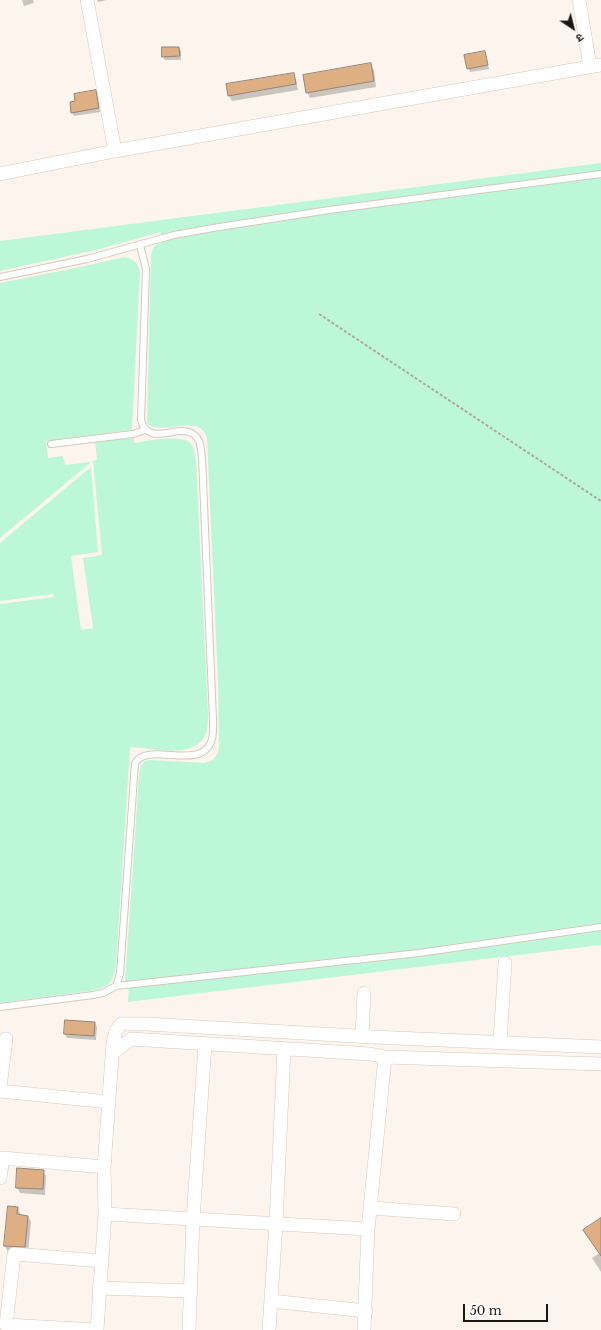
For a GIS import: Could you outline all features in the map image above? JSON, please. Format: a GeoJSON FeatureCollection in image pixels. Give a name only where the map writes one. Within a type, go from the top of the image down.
{"type":"FeatureCollection","features":[{"type":"Feature","properties":{"kind":"street"},"geometry":{"type":"LineString","coordinates":[[87,0],[115,151]]}},
{"type":"Feature","properties":{"kind":"street"},"geometry":{"type":"LineString","coordinates":[[0,174],[115,151],[352,110],[596,65],[579,0]]}},
{"type":"Feature","properties":{"kind":"street"},"geometry":{"type":"LineString","coordinates":[[500,1042],[505,963]]}},
{"type":"Feature","properties":{"kind":"street"},"geometry":{"type":"LineString","coordinates":[[364,993],[367,1037],[370,1054]]}},
{"type":"Feature","properties":{"kind":"street"},"geometry":{"type":"LineString","coordinates":[[101,1262],[14,1254],[6,1325],[97,1330],[104,1214],[104,1167],[114,1052],[113,1043],[116,1031],[121,1024],[155,1024],[367,1037],[601,1047]]}},
{"type":"Feature","properties":{"kind":"street"},"geometry":{"type":"LineString","coordinates":[[0,1087],[6,1039]]}},
{"type":"Feature","properties":{"kind":"street"},"geometry":{"type":"LineString","coordinates":[[114,1052],[131,1039],[385,1056],[601,1064]]}},
{"type":"Feature","properties":{"kind":"street"},"geometry":{"type":"LineString","coordinates":[[189,1330],[193,1220],[205,1044]]}},
{"type":"Feature","properties":{"kind":"street"},"geometry":{"type":"LineString","coordinates":[[269,1330],[276,1224],[284,1049]]}},
{"type":"Feature","properties":{"kind":"street"},"geometry":{"type":"LineString","coordinates":[[364,1330],[366,1311],[368,1229],[385,1056]]}},
{"type":"Feature","properties":{"kind":"street"},"geometry":{"type":"LineString","coordinates":[[0,1091],[109,1102]]}},
{"type":"Feature","properties":{"kind":"street"},"geometry":{"type":"LineString","coordinates":[[0,1178],[3,1158],[104,1167]]}},
{"type":"Feature","properties":{"kind":"street"},"geometry":{"type":"LineString","coordinates":[[371,1208],[454,1214]]}},
{"type":"Feature","properties":{"kind":"street"},"geometry":{"type":"LineString","coordinates":[[104,1214],[368,1229]]}},
{"type":"Feature","properties":{"kind":"street"},"geometry":{"type":"LineString","coordinates":[[99,1288],[190,1291]]}},
{"type":"Feature","properties":{"kind":"street"},"geometry":{"type":"LineString","coordinates":[[271,1301],[366,1311]]}},
{"type":"Feature","properties":{"kind":"lane"},"geometry":{"type":"LineString","coordinates":[[0,277],[87,259],[174,235],[255,221],[601,174]]}},
{"type":"Feature","properties":{"kind":"lane"},"geometry":{"type":"LineString","coordinates":[[116,986],[120,974],[135,763],[137,758],[147,754],[183,756],[200,753],[208,748],[212,742],[213,732],[201,448],[199,441],[188,432],[148,433],[145,430],[141,420],[140,409],[146,269],[140,245]]}},
{"type":"Feature","properties":{"kind":"lane"},"geometry":{"type":"LineString","coordinates":[[51,444],[132,434],[145,430]]}},
{"type":"Feature","properties":{"kind":"lane"},"geometry":{"type":"LineString","coordinates":[[0,1007],[93,995],[103,993],[116,986],[426,952],[601,927]]}},
{"type":"Feature","properties":{"kind":"path"},"geometry":{"type":"LineString","coordinates":[[318,314],[601,501]]}},
{"type":"Feature","properties":{"kind":"green space"},"geometry":{"type":"Polygon","coordinates":[[[601,163],[601,945],[128,1002],[129,981],[125,981],[141,765],[145,761],[150,760],[205,763],[213,760],[218,753],[218,681],[207,438],[203,430],[196,427],[188,426],[160,428],[153,427],[147,423],[151,255],[154,247],[161,243],[161,232],[100,249],[0,271],[0,241],[601,163]]]}},
{"type":"Feature","properties":{"kind":"green space"},"geometry":{"type":"Polygon","coordinates":[[[124,257],[135,262],[140,273],[132,430],[46,441],[48,458],[63,456],[65,465],[90,463],[0,538],[0,283],[124,257]]]}},
{"type":"Feature","properties":{"kind":"green space"},"geometry":{"type":"Polygon","coordinates":[[[134,438],[134,443],[163,439],[185,440],[190,443],[195,452],[208,713],[207,731],[202,740],[194,746],[184,750],[173,751],[130,747],[116,966],[111,981],[101,988],[90,991],[0,1003],[0,604],[54,597],[53,594],[0,601],[0,543],[91,467],[98,552],[71,556],[81,630],[93,628],[83,558],[102,555],[93,461],[97,460],[95,441],[134,438]]]}},
{"type":"Feature","properties":{"kind":"building"},"geometry":{"type":"Polygon","coordinates":[[[162,47],[179,47],[180,56],[162,57],[162,47]]]}},
{"type":"Feature","properties":{"kind":"building"},"geometry":{"type":"Polygon","coordinates":[[[485,51],[488,65],[467,69],[464,55],[485,51]]]}},
{"type":"Feature","properties":{"kind":"building"},"geometry":{"type":"Polygon","coordinates":[[[371,63],[374,81],[306,93],[303,75],[371,63]]]}},
{"type":"Feature","properties":{"kind":"building"},"geometry":{"type":"Polygon","coordinates":[[[294,73],[296,84],[228,96],[226,84],[294,73]]]}},
{"type":"Feature","properties":{"kind":"building"},"geometry":{"type":"Polygon","coordinates":[[[96,90],[99,108],[71,113],[70,102],[75,101],[74,94],[96,90]]]}},
{"type":"Feature","properties":{"kind":"building"},"geometry":{"type":"Polygon","coordinates":[[[65,1020],[95,1022],[94,1036],[64,1034],[65,1020]]]}},
{"type":"Feature","properties":{"kind":"building"},"geometry":{"type":"Polygon","coordinates":[[[17,1168],[44,1170],[43,1189],[16,1188],[17,1168]]]}},
{"type":"Feature","properties":{"kind":"building"},"geometry":{"type":"Polygon","coordinates":[[[8,1206],[18,1207],[17,1214],[28,1216],[25,1247],[4,1246],[8,1206]]]}},
{"type":"Feature","properties":{"kind":"building"},"geometry":{"type":"Polygon","coordinates":[[[601,1218],[601,1256],[583,1230],[601,1218]]]}}]}
